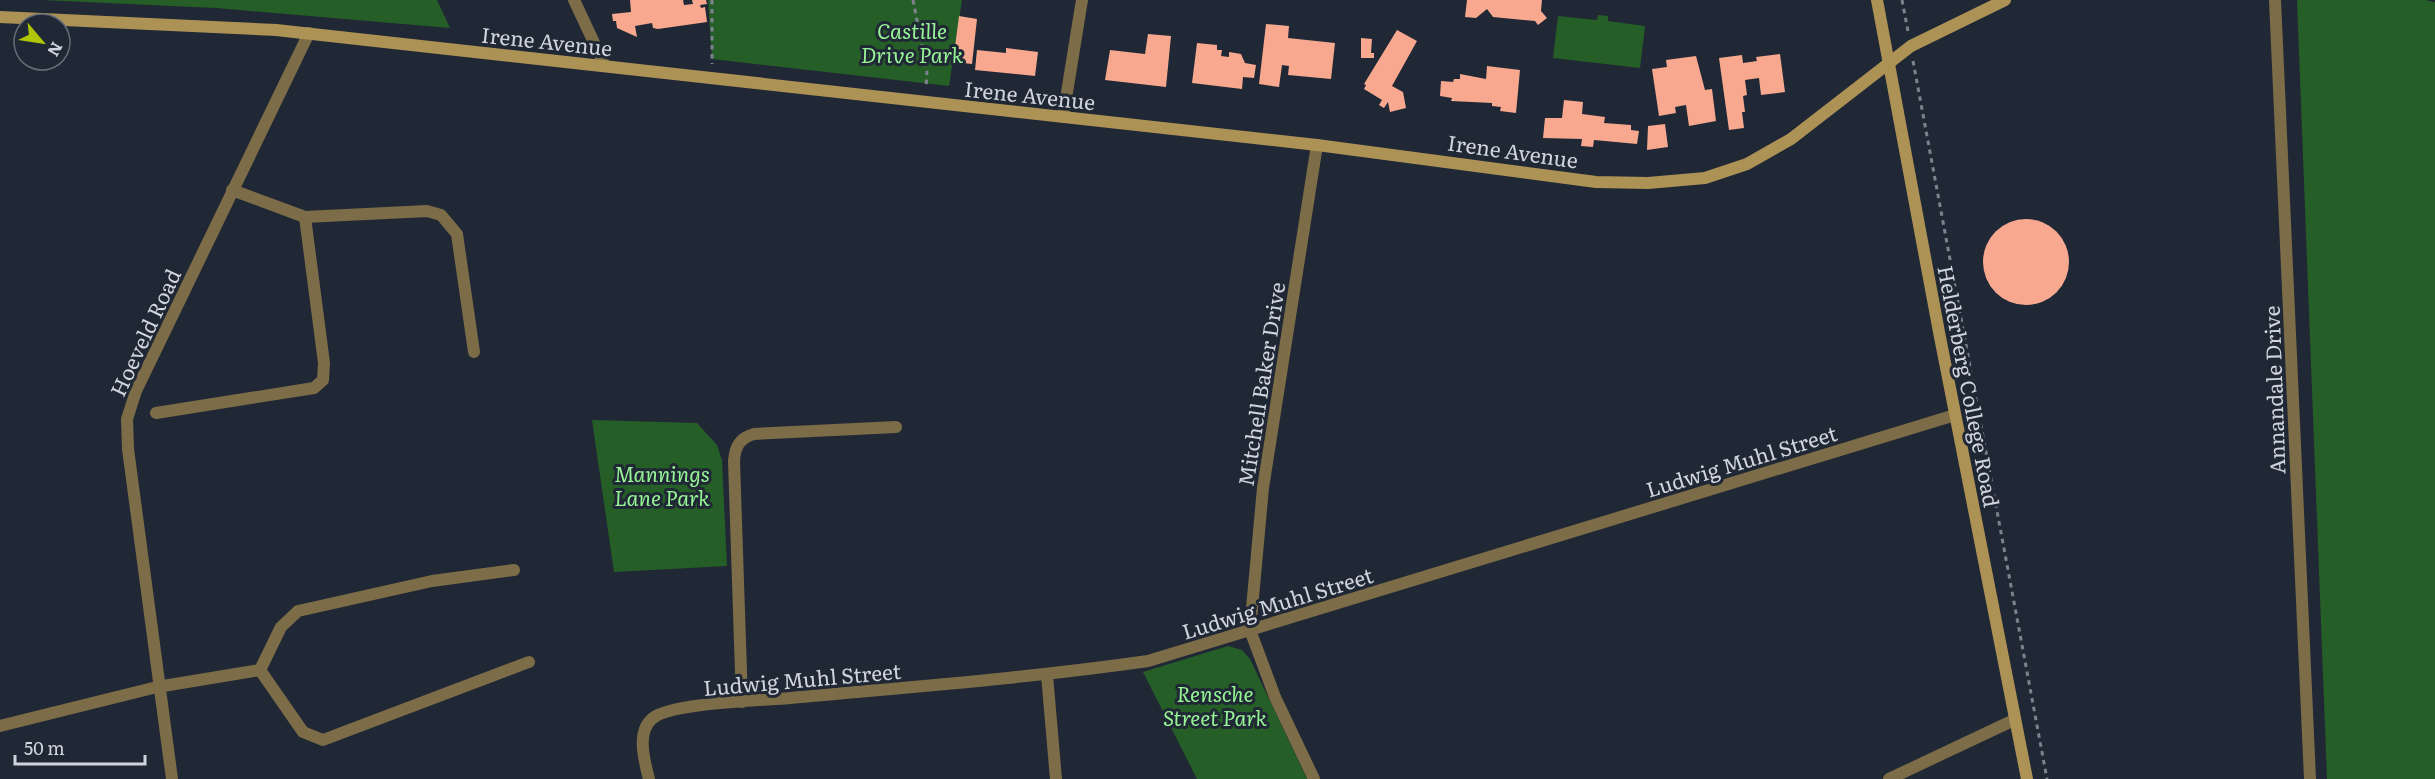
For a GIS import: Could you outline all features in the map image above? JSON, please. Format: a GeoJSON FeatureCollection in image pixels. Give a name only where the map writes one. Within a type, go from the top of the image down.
{"type":"FeatureCollection","features":[{"type":"Feature","properties":{"kind":"street"},"geometry":{"type":"LineString","coordinates":[[574,0],[605,66]]}},
{"type":"Feature","properties":{"kind":"street"},"geometry":{"type":"LineString","coordinates":[[1064,117],[1082,0]]}},
{"type":"Feature","properties":{"kind":"street","name":"Helderberg College Road"},"geometry":{"type":"LineString","coordinates":[[1877,0],[2014,720],[2028,779]]}},
{"type":"Feature","properties":{"kind":"street","name":"Irene Avenue"},"geometry":{"type":"LineString","coordinates":[[0,17],[309,33],[1317,145],[1596,182],[1648,183],[1706,178],[1747,164],[1791,140],[1911,46],[2005,0]]}},
{"type":"Feature","properties":{"kind":"street","name":"Annandale Drive"},"geometry":{"type":"LineString","coordinates":[[2275,0],[2310,779]]}},
{"type":"Feature","properties":{"kind":"street","name":"Hoeveld Road"},"geometry":{"type":"LineString","coordinates":[[172,779],[157,687],[128,449],[127,418],[136,391],[309,33]]}},
{"type":"Feature","properties":{"kind":"street","name":"Mitchell Baker Drive"},"geometry":{"type":"LineString","coordinates":[[1250,630],[1263,488],[1317,145]]}},
{"type":"Feature","properties":{"kind":"street"},"geometry":{"type":"LineString","coordinates":[[232,190],[305,217],[427,211],[448,220],[457,234],[474,352]]}},
{"type":"Feature","properties":{"kind":"street"},"geometry":{"type":"LineString","coordinates":[[156,414],[314,388],[323,380],[324,363],[305,217]]}},
{"type":"Feature","properties":{"kind":"street","name":"Ludwig Muhl Street"},"geometry":{"type":"LineString","coordinates":[[649,779],[644,759],[644,737],[651,720],[665,712],[742,702],[1047,675],[1148,661],[1955,415]]}},
{"type":"Feature","properties":{"kind":"street"},"geometry":{"type":"LineString","coordinates":[[742,702],[734,461],[737,445],[746,436],[754,434],[896,427]]}},
{"type":"Feature","properties":{"kind":"street"},"geometry":{"type":"LineString","coordinates":[[260,670],[281,627],[298,611],[432,581],[514,570]]}},
{"type":"Feature","properties":{"kind":"street"},"geometry":{"type":"LineString","coordinates":[[1250,630],[1275,697],[1314,779]]}},
{"type":"Feature","properties":{"kind":"street"},"geometry":{"type":"LineString","coordinates":[[260,670],[303,732],[323,740],[529,662]]}},
{"type":"Feature","properties":{"kind":"street"},"geometry":{"type":"LineString","coordinates":[[0,726],[157,687],[260,670]]}},
{"type":"Feature","properties":{"kind":"street"},"geometry":{"type":"LineString","coordinates":[[1047,675],[1056,779]]}},
{"type":"Feature","properties":{"kind":"street"},"geometry":{"type":"LineString","coordinates":[[1889,779],[2014,720]]}},
{"type":"Feature","properties":{"kind":"path"},"geometry":{"type":"LineString","coordinates":[[712,0],[712,78]]}},
{"type":"Feature","properties":{"kind":"path"},"geometry":{"type":"LineString","coordinates":[[913,0],[927,72],[924,102]]}},
{"type":"Feature","properties":{"kind":"path"},"geometry":{"type":"LineString","coordinates":[[1902,0],[1908,31]]}},
{"type":"Feature","properties":{"kind":"path"},"geometry":{"type":"LineString","coordinates":[[1913,62],[2047,779]]}},
{"type":"Feature","properties":{"kind":"green space"},"geometry":{"type":"Polygon","coordinates":[[[42,0],[437,0],[450,28],[216,8],[42,0]]]}},
{"type":"Feature","properties":{"kind":"green space","name":"Castille Drive Park"},"geometry":{"type":"Polygon","coordinates":[[[708,0],[962,0],[949,86],[712,59],[708,0]]]}},
{"type":"Feature","properties":{"kind":"green space"},"geometry":{"type":"Polygon","coordinates":[[[2297,0],[2425,0],[2435,2],[2435,779],[2327,779],[2297,0]]]}},
{"type":"Feature","properties":{"kind":"green space"},"geometry":{"type":"Polygon","coordinates":[[[1598,15],[1608,16],[1608,21],[1645,26],[1640,68],[1553,58],[1558,16],[1597,20],[1598,15]]]}},
{"type":"Feature","properties":{"kind":"green space","name":"Mannings Lane Park"},"geometry":{"type":"Polygon","coordinates":[[[592,420],[697,423],[717,445],[722,460],[727,566],[614,572],[592,420]]]}},
{"type":"Feature","properties":{"kind":"green space","name":"Rensche Street Park"},"geometry":{"type":"Polygon","coordinates":[[[1228,646],[1242,650],[1250,659],[1307,779],[1197,779],[1143,672],[1228,646]]]}},
{"type":"Feature","properties":{"kind":"building"},"geometry":{"type":"Polygon","coordinates":[[[630,0],[683,0],[684,5],[693,4],[692,0],[706,0],[707,4],[700,5],[701,8],[705,7],[707,22],[658,29],[653,28],[652,23],[635,26],[637,37],[617,28],[616,21],[613,21],[612,14],[631,12],[630,0]]]}},
{"type":"Feature","properties":{"kind":"building"},"geometry":{"type":"Polygon","coordinates":[[[1467,0],[1542,0],[1541,11],[1547,18],[1538,25],[1535,21],[1493,17],[1487,9],[1476,18],[1465,17],[1467,0]]]}},
{"type":"Feature","properties":{"kind":"building"},"geometry":{"type":"Polygon","coordinates":[[[959,16],[977,19],[972,64],[953,62],[959,16]]]}},
{"type":"Feature","properties":{"kind":"building"},"geometry":{"type":"Polygon","coordinates":[[[1266,24],[1289,26],[1288,38],[1335,43],[1331,79],[1288,75],[1289,66],[1282,65],[1279,87],[1259,84],[1266,24]]]}},
{"type":"Feature","properties":{"kind":"building"},"geometry":{"type":"Polygon","coordinates":[[[1397,30],[1417,41],[1392,86],[1403,92],[1406,108],[1390,112],[1388,102],[1384,108],[1379,105],[1382,100],[1364,89],[1366,85],[1364,84],[1397,30]]]}},
{"type":"Feature","properties":{"kind":"building"},"geometry":{"type":"Polygon","coordinates":[[[1148,34],[1171,36],[1166,87],[1105,80],[1110,50],[1145,54],[1148,34]]]}},
{"type":"Feature","properties":{"kind":"building"},"geometry":{"type":"Polygon","coordinates":[[[1361,38],[1372,39],[1371,53],[1374,53],[1374,58],[1361,58],[1361,38]]]}},
{"type":"Feature","properties":{"kind":"building"},"geometry":{"type":"Polygon","coordinates":[[[1197,43],[1217,45],[1217,50],[1222,50],[1221,56],[1229,57],[1229,52],[1241,54],[1245,63],[1256,65],[1254,78],[1243,77],[1242,89],[1192,83],[1197,43]]]}},
{"type":"Feature","properties":{"kind":"building"},"geometry":{"type":"Polygon","coordinates":[[[1006,48],[1038,52],[1035,76],[975,70],[977,50],[1006,53],[1006,48]]]}},
{"type":"Feature","properties":{"kind":"building"},"geometry":{"type":"Polygon","coordinates":[[[1780,54],[1785,92],[1761,95],[1759,78],[1745,80],[1747,95],[1743,96],[1745,112],[1742,112],[1744,128],[1729,130],[1719,58],[1742,55],[1743,63],[1757,61],[1756,57],[1780,54]]]}},
{"type":"Feature","properties":{"kind":"building"},"geometry":{"type":"Polygon","coordinates":[[[1696,56],[1705,90],[1712,89],[1716,121],[1689,126],[1686,105],[1675,107],[1676,113],[1659,116],[1652,69],[1667,67],[1666,60],[1696,56]]]}},
{"type":"Feature","properties":{"kind":"building"},"geometry":{"type":"Polygon","coordinates":[[[1487,66],[1520,70],[1516,113],[1500,111],[1501,107],[1492,106],[1492,103],[1451,101],[1452,98],[1440,96],[1441,81],[1453,82],[1454,79],[1460,79],[1460,74],[1486,79],[1487,66]]]}},
{"type":"Feature","properties":{"kind":"building"},"geometry":{"type":"Polygon","coordinates":[[[1564,100],[1583,102],[1582,114],[1605,117],[1604,123],[1631,125],[1631,130],[1639,131],[1637,144],[1594,140],[1593,147],[1581,146],[1582,139],[1543,138],[1545,118],[1562,118],[1564,100]]]}},
{"type":"Feature","properties":{"kind":"building"},"geometry":{"type":"Polygon","coordinates":[[[1665,124],[1668,147],[1647,150],[1648,126],[1665,124]]]}},
{"type":"Feature","properties":{"kind":"building"},"geometry":{"type":"Polygon","coordinates":[[[2026,219],[2050,226],[2062,238],[2069,262],[2062,286],[2050,298],[2026,305],[2002,298],[1990,286],[1983,262],[1990,238],[2002,226],[2026,219]]]}}]}
